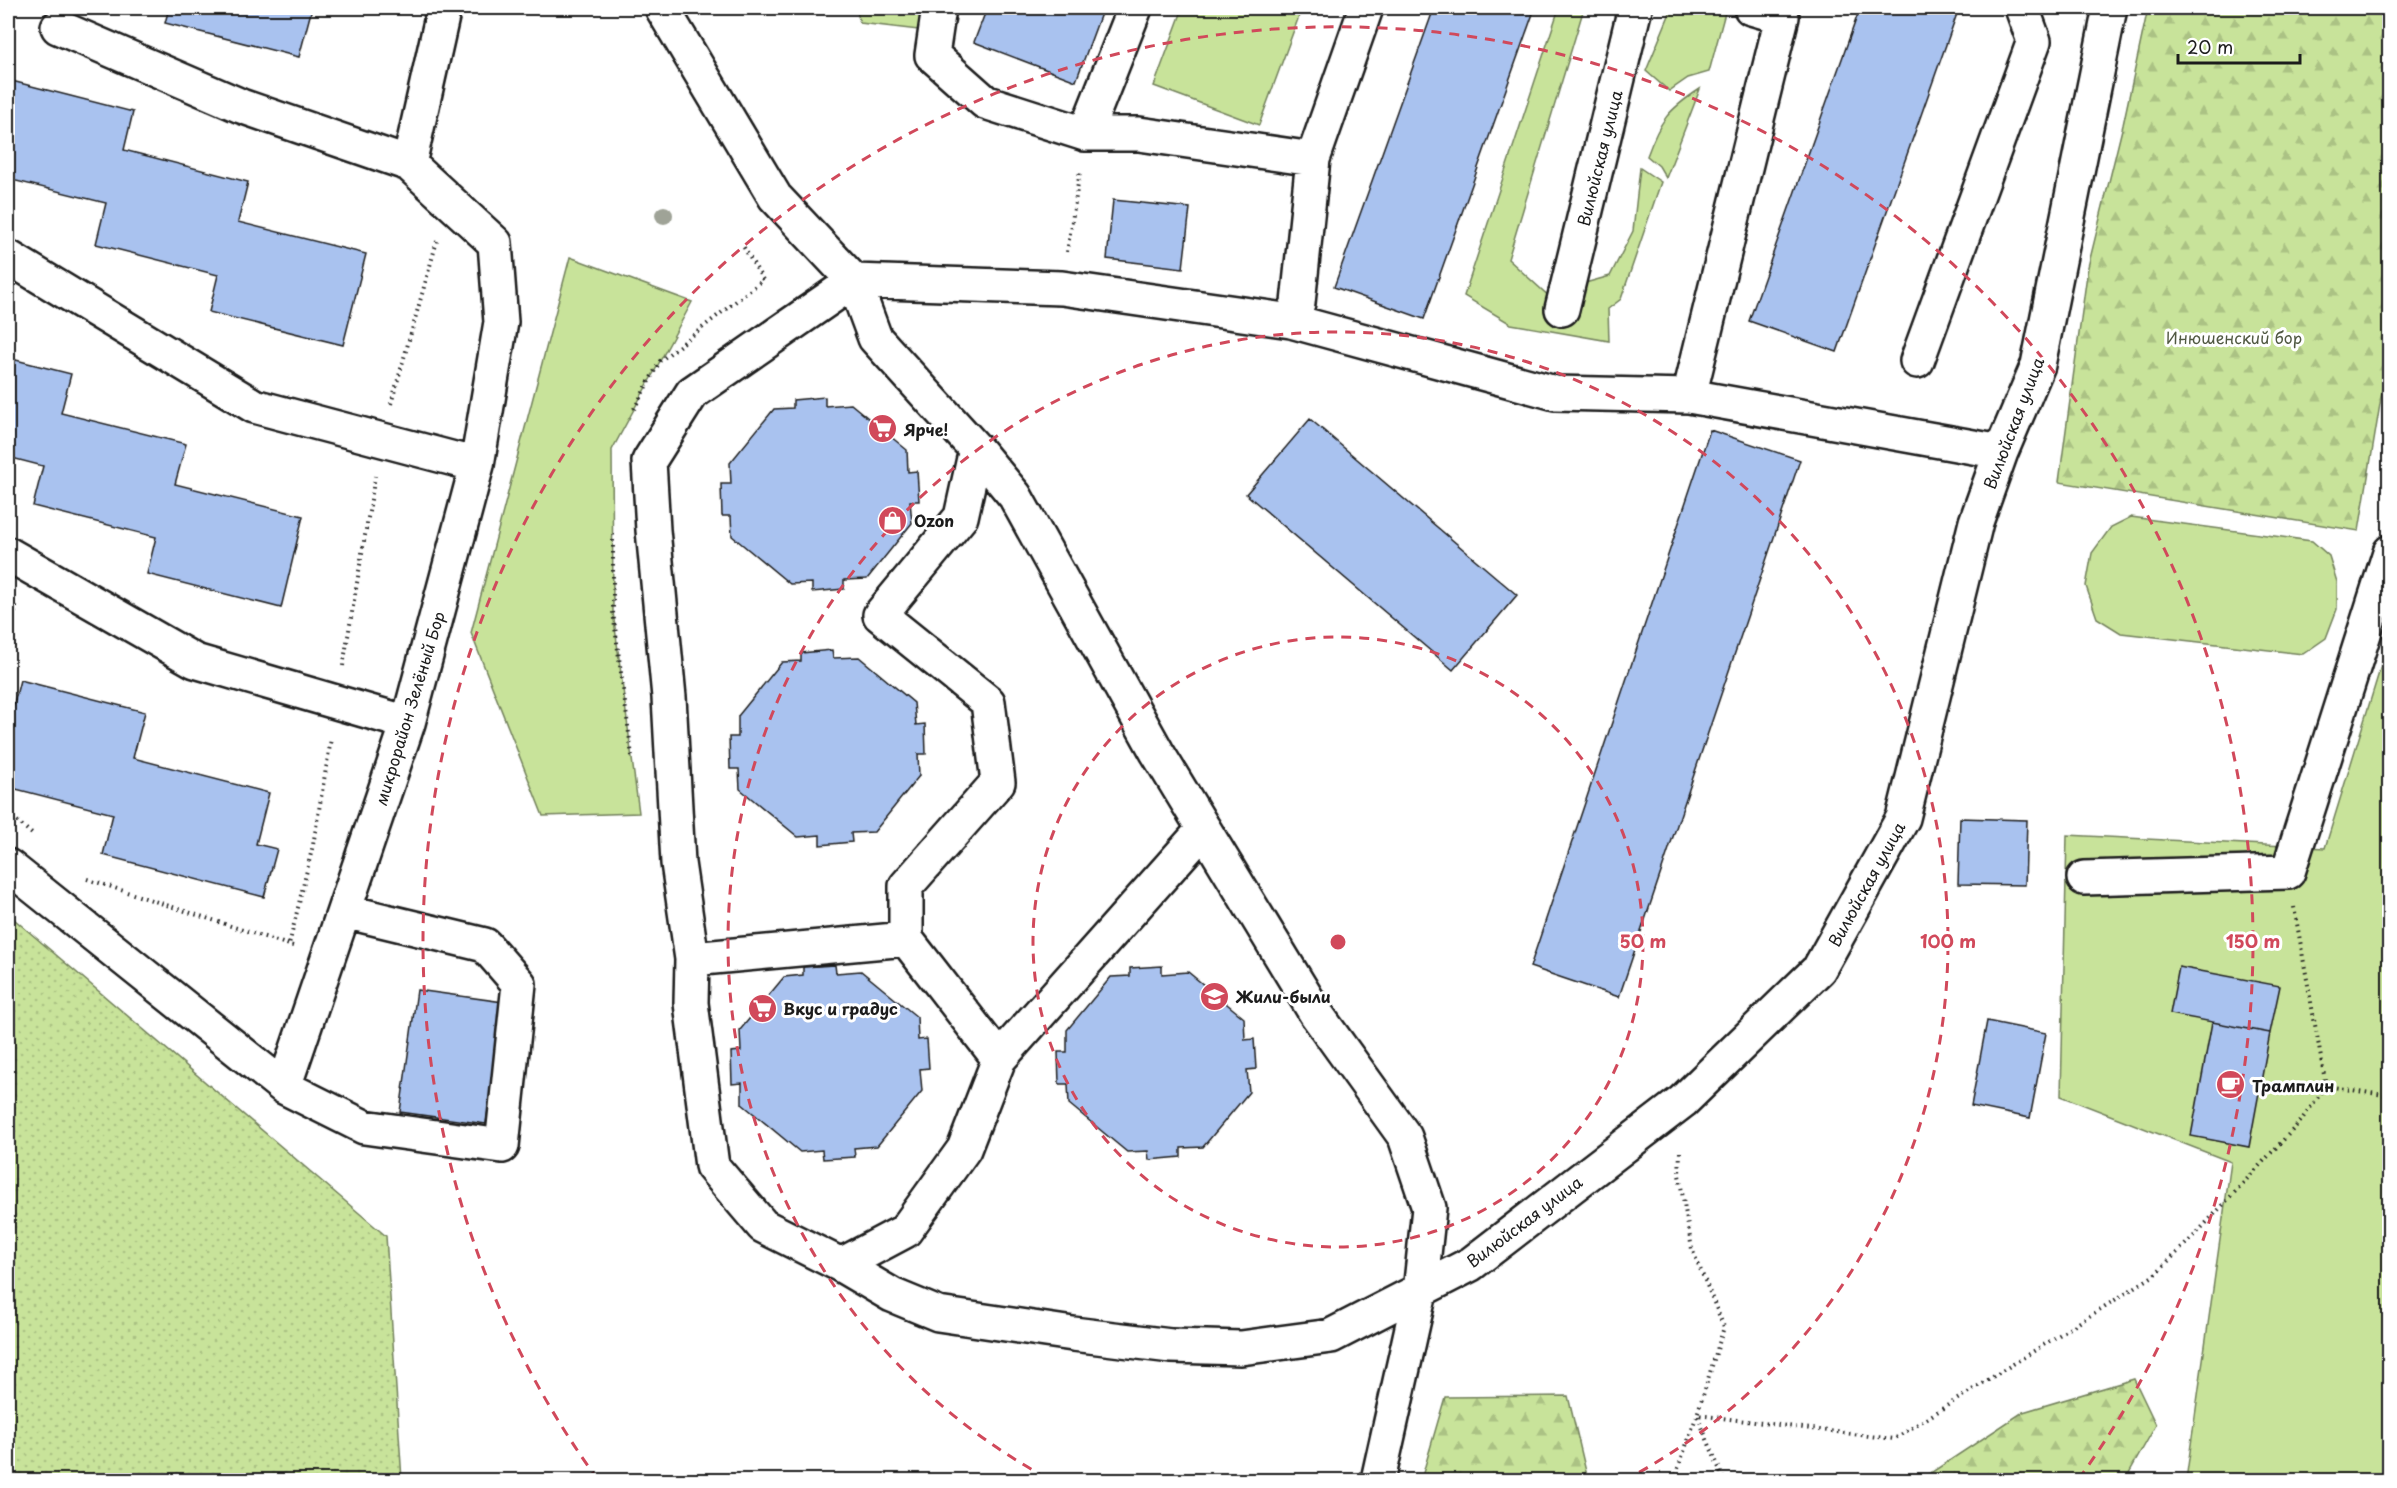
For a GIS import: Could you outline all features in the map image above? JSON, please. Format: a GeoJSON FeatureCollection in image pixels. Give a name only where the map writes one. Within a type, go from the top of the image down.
{"type":"FeatureCollection","features":[{"type":"Feature","properties":{"kind":"street"},"geometry":{"type":"LineString","coordinates":[[58,27],[242,106],[409,164],[444,8]]}},
{"type":"Feature","properties":{"kind":"street"},"geometry":{"type":"LineString","coordinates":[[662,8],[775,197],[854,281],[875,338],[976,449],[1015,496],[1157,752],[1315,1012],[1405,1137],[1429,1208],[1420,1292],[1378,1480]]}},
{"type":"Feature","properties":{"kind":"street"},"geometry":{"type":"LineString","coordinates":[[939,8],[932,55],[985,102],[1085,134],[1138,134],[1313,159]]}},
{"type":"Feature","properties":{"kind":"street"},"geometry":{"type":"LineString","coordinates":[[1085,134],[1135,8]]}},
{"type":"Feature","properties":{"kind":"street"},"geometry":{"type":"LineString","coordinates":[[1291,321],[1298,303],[1313,159],[1365,8]]}},
{"type":"Feature","properties":{"kind":"street","name":"Вилюйская улица"},"geometry":{"type":"LineString","coordinates":[[1562,309],[1635,8]]}},
{"type":"Feature","properties":{"kind":"street"},"geometry":{"type":"LineString","coordinates":[[1689,396],[1785,12],[1751,8]]}},
{"type":"Feature","properties":{"kind":"street"},"geometry":{"type":"LineString","coordinates":[[1917,361],[2034,41],[2022,8]]}},
{"type":"Feature","properties":{"kind":"street","name":"Вилюйская улица"},"geometry":{"type":"LineString","coordinates":[[854,281],[692,393],[649,461],[653,530],[669,697],[678,863],[692,959],[691,1003],[711,1166],[763,1226],[841,1265],[892,1295],[938,1314],[1171,1346],[1241,1348],[1331,1336],[1472,1264],[1683,1101],[1819,969],[1903,818],[1976,522],[2001,452],[2038,365],[2110,8]]}},
{"type":"Feature","properties":{"kind":"street","name":"микрорайон Зелёный Бор"},"geometry":{"type":"LineString","coordinates":[[284,1087],[408,723],[477,465],[501,322],[495,243],[409,164]]}},
{"type":"Feature","properties":{"kind":"street"},"geometry":{"type":"LineString","coordinates":[[8,257],[254,406],[477,465]]}},
{"type":"Feature","properties":{"kind":"street"},"geometry":{"type":"LineString","coordinates":[[854,281],[1062,288],[1291,321],[1555,393],[1689,396],[2001,452]]}},
{"type":"Feature","properties":{"kind":"street"},"geometry":{"type":"LineString","coordinates":[[976,449],[961,517],[880,615],[988,702],[998,782],[906,886],[906,939],[999,1059]]}},
{"type":"Feature","properties":{"kind":"street"},"geometry":{"type":"LineString","coordinates":[[2084,878],[2288,872],[2390,552]]}},
{"type":"Feature","properties":{"kind":"street"},"geometry":{"type":"LineString","coordinates":[[8,554],[195,661],[408,723]]}},
{"type":"Feature","properties":{"kind":"street"},"geometry":{"type":"LineString","coordinates":[[841,1265],[904,1231],[964,1149],[999,1059],[1204,829]]}},
{"type":"Feature","properties":{"kind":"street"},"geometry":{"type":"LineString","coordinates":[[8,866],[284,1087],[364,1127],[502,1146],[519,984],[484,945],[344,910]]}},
{"type":"Feature","properties":{"kind":"street"},"geometry":{"type":"LineString","coordinates":[[692,959],[906,939]]}},
{"type":"Feature","properties":{"kind":"path"},"geometry":{"type":"LineString","coordinates":[[1062,288],[1085,134]]}},
{"type":"Feature","properties":{"kind":"path"},"geometry":{"type":"LineString","coordinates":[[289,945],[313,845],[381,440],[448,199]]}},
{"type":"Feature","properties":{"kind":"path"},"geometry":{"type":"LineString","coordinates":[[743,246],[763,280]]}},
{"type":"Feature","properties":{"kind":"path"},"geometry":{"type":"LineString","coordinates":[[8,813],[42,842]]}},
{"type":"Feature","properties":{"kind":"path"},"geometry":{"type":"LineString","coordinates":[[1697,1415],[1894,1439],[2153,1276],[2193,1237],[2300,1122],[2326,1086],[2288,872]]}},
{"type":"Feature","properties":{"kind":"path"},"geometry":{"type":"LineString","coordinates":[[85,878],[329,956]]}},
{"type":"Feature","properties":{"kind":"path"},"geometry":{"type":"LineString","coordinates":[[2326,1086],[2390,1096]]}},
{"type":"Feature","properties":{"kind":"path"},"geometry":{"type":"LineString","coordinates":[[1674,1480],[1724,1327],[1692,1250],[1678,1175],[1683,1101]]}},
{"type":"Feature","properties":{"kind":"path"},"geometry":{"type":"LineString","coordinates":[[1697,1415],[1724,1480]]}},
{"type":"Feature","properties":{"kind":"green space"},"geometry":{"type":"Polygon","coordinates":[[[856,8],[939,8],[935,32],[860,23],[856,8]]]}},
{"type":"Feature","properties":{"kind":"green space"},"geometry":{"type":"Polygon","coordinates":[[[1183,8],[1302,8],[1259,125],[1154,86],[1183,8]]]}},
{"type":"Feature","properties":{"kind":"green space"},"geometry":{"type":"Polygon","coordinates":[[[1559,8],[1584,8],[1508,259],[1562,308],[1567,288],[1610,276],[1633,231],[1640,168],[1661,182],[1621,299],[1608,309],[1609,341],[1511,324],[1464,296],[1559,8]]]}},
{"type":"Feature","properties":{"kind":"green space"},"geometry":{"type":"Polygon","coordinates":[[[1672,8],[1726,9],[1709,72],[1688,78],[1669,91],[1646,71],[1672,8]]]}},
{"type":"Feature","properties":{"kind":"green space","name":"Инюшенский бор"},"geometry":{"type":"Polygon","coordinates":[[[2148,8],[2350,8],[2362,10],[2362,8],[2389,8],[2389,350],[2359,531],[2059,482],[2088,267],[2123,125],[2148,8]]]}},
{"type":"Feature","properties":{"kind":"green space"},"geometry":{"type":"Polygon","coordinates":[[[1700,89],[1666,178],[1659,166],[1647,156],[1666,117],[1680,103],[1700,89]]]}},
{"type":"Feature","properties":{"kind":"green space"},"geometry":{"type":"Polygon","coordinates":[[[570,257],[692,302],[612,450],[613,612],[639,813],[543,816],[471,633],[570,257]]]}},
{"type":"Feature","properties":{"kind":"green space"},"geometry":{"type":"Polygon","coordinates":[[[2131,517],[2312,541],[2329,556],[2337,582],[2337,609],[2326,638],[2303,654],[2121,633],[2097,618],[2086,586],[2092,553],[2111,527],[2131,517]]]}},
{"type":"Feature","properties":{"kind":"green space"},"geometry":{"type":"Polygon","coordinates":[[[2389,640],[2389,1480],[2186,1480],[2231,1162],[2061,1096],[2067,835],[2325,848],[2389,640]]]}},
{"type":"Feature","properties":{"kind":"green space"},"geometry":{"type":"Polygon","coordinates":[[[8,914],[386,1236],[402,1480],[8,1480],[8,914]]]}},
{"type":"Feature","properties":{"kind":"green space"},"geometry":{"type":"Polygon","coordinates":[[[2134,1379],[2156,1425],[2125,1480],[1920,1480],[2023,1412],[2134,1379]]]}},
{"type":"Feature","properties":{"kind":"green space"},"geometry":{"type":"Polygon","coordinates":[[[1568,1396],[1588,1480],[1421,1480],[1445,1397],[1568,1396]]]}},
{"type":"Feature","properties":{"kind":"building"},"geometry":{"type":"Polygon","coordinates":[[[169,8],[312,8],[299,57],[165,23],[169,8]]]}},
{"type":"Feature","properties":{"kind":"building"},"geometry":{"type":"Polygon","coordinates":[[[987,8],[1103,8],[1076,81],[974,42],[987,8]]]}},
{"type":"Feature","properties":{"kind":"building"},"geometry":{"type":"Polygon","coordinates":[[[1434,8],[1535,8],[1424,319],[1334,287],[1434,8]]]}},
{"type":"Feature","properties":{"kind":"building"},"geometry":{"type":"Polygon","coordinates":[[[1860,8],[1959,8],[1837,352],[1749,321],[1860,8]]]}},
{"type":"Feature","properties":{"kind":"building"},"geometry":{"type":"Polygon","coordinates":[[[8,80],[133,112],[124,150],[248,182],[238,222],[366,254],[343,345],[209,312],[218,275],[96,244],[106,203],[8,179],[8,80]]]}},
{"type":"Feature","properties":{"kind":"building"},"geometry":{"type":"Polygon","coordinates":[[[1113,200],[1190,208],[1183,268],[1107,259],[1113,200]]]}},
{"type":"Feature","properties":{"kind":"building"},"geometry":{"type":"Polygon","coordinates":[[[8,358],[71,374],[61,413],[186,444],[175,484],[303,516],[281,608],[147,574],[156,537],[33,506],[43,466],[8,457],[8,358]]]}},
{"type":"Feature","properties":{"kind":"building"},"geometry":{"type":"Polygon","coordinates":[[[825,397],[825,406],[851,404],[907,450],[908,472],[917,471],[919,501],[910,501],[912,523],[867,579],[844,580],[844,589],[812,592],[812,583],[790,584],[732,536],[731,516],[722,516],[721,484],[731,484],[730,463],[774,409],[793,408],[793,400],[825,397]]]}},
{"type":"Feature","properties":{"kind":"building"},"geometry":{"type":"Polygon","coordinates":[[[1310,419],[1517,595],[1453,670],[1246,494],[1310,419]]]}},
{"type":"Feature","properties":{"kind":"building"},"geometry":{"type":"Polygon","coordinates":[[[1710,430],[1800,460],[1619,997],[1530,967],[1710,430]]]}},
{"type":"Feature","properties":{"kind":"building"},"geometry":{"type":"Polygon","coordinates":[[[832,650],[833,658],[859,657],[914,703],[916,725],[925,724],[926,754],[918,754],[919,776],[874,832],[851,833],[852,842],[820,845],[820,835],[798,837],[740,789],[739,769],[730,769],[729,737],[738,737],[738,716],[782,662],[801,661],[801,653],[832,650]]]}},
{"type":"Feature","properties":{"kind":"building"},"geometry":{"type":"Polygon","coordinates":[[[20,680],[145,712],[133,758],[269,793],[256,844],[277,849],[264,897],[103,855],[113,814],[8,787],[8,727],[20,680]]]}},
{"type":"Feature","properties":{"kind":"building"},"geometry":{"type":"Polygon","coordinates":[[[1960,818],[2027,820],[2025,885],[1958,884],[1960,818]]]}},
{"type":"Feature","properties":{"kind":"building"},"geometry":{"type":"Polygon","coordinates":[[[835,965],[836,973],[861,971],[917,1017],[918,1040],[927,1039],[929,1068],[920,1069],[922,1091],[877,1146],[854,1148],[855,1157],[823,1159],[822,1150],[800,1152],[742,1104],[742,1083],[732,1084],[731,1052],[741,1051],[740,1030],[784,977],[803,975],[803,967],[835,965]]]}},
{"type":"Feature","properties":{"kind":"building"},"geometry":{"type":"Polygon","coordinates":[[[1162,966],[1162,974],[1188,972],[1244,1018],[1245,1040],[1254,1039],[1256,1069],[1247,1070],[1249,1092],[1203,1147],[1181,1148],[1181,1157],[1149,1160],[1148,1151],[1127,1152],[1069,1104],[1068,1084],[1059,1084],[1058,1052],[1067,1052],[1067,1030],[1111,977],[1130,976],[1130,968],[1162,966]]]}},
{"type":"Feature","properties":{"kind":"building"},"geometry":{"type":"Polygon","coordinates":[[[2179,967],[2280,986],[2270,1033],[2170,1014],[2179,967]]]}},
{"type":"Feature","properties":{"kind":"building"},"geometry":{"type":"Polygon","coordinates":[[[417,990],[503,1002],[486,1124],[400,1112],[417,990]]]}},
{"type":"Feature","properties":{"kind":"building"},"geometry":{"type":"Polygon","coordinates":[[[1987,1021],[2046,1033],[2030,1118],[1971,1106],[1987,1021]]]}},
{"type":"Feature","properties":{"kind":"building","name":"Трамплин"},"geometry":{"type":"Polygon","coordinates":[[[2212,1022],[2270,1033],[2249,1147],[2191,1136],[2212,1022]]]}},
{"type":"Feature","properties":{"kind":"place","name":"Ярче!"},"geometry":{"type":"Point","coordinates":[883,429]}},
{"type":"Feature","properties":{"kind":"place","name":"Ozon"},"geometry":{"type":"Point","coordinates":[893,520]}},
{"type":"Feature","properties":{"kind":"place","name":"Жили-были"},"geometry":{"type":"Point","coordinates":[1215,996]}},
{"type":"Feature","properties":{"kind":"place","name":"Вкус и градус"},"geometry":{"type":"Point","coordinates":[762,1008]}},
{"type":"Feature","properties":{"kind":"place","name":"Трамплин"},"geometry":{"type":"Point","coordinates":[2231,1085]}}]}
